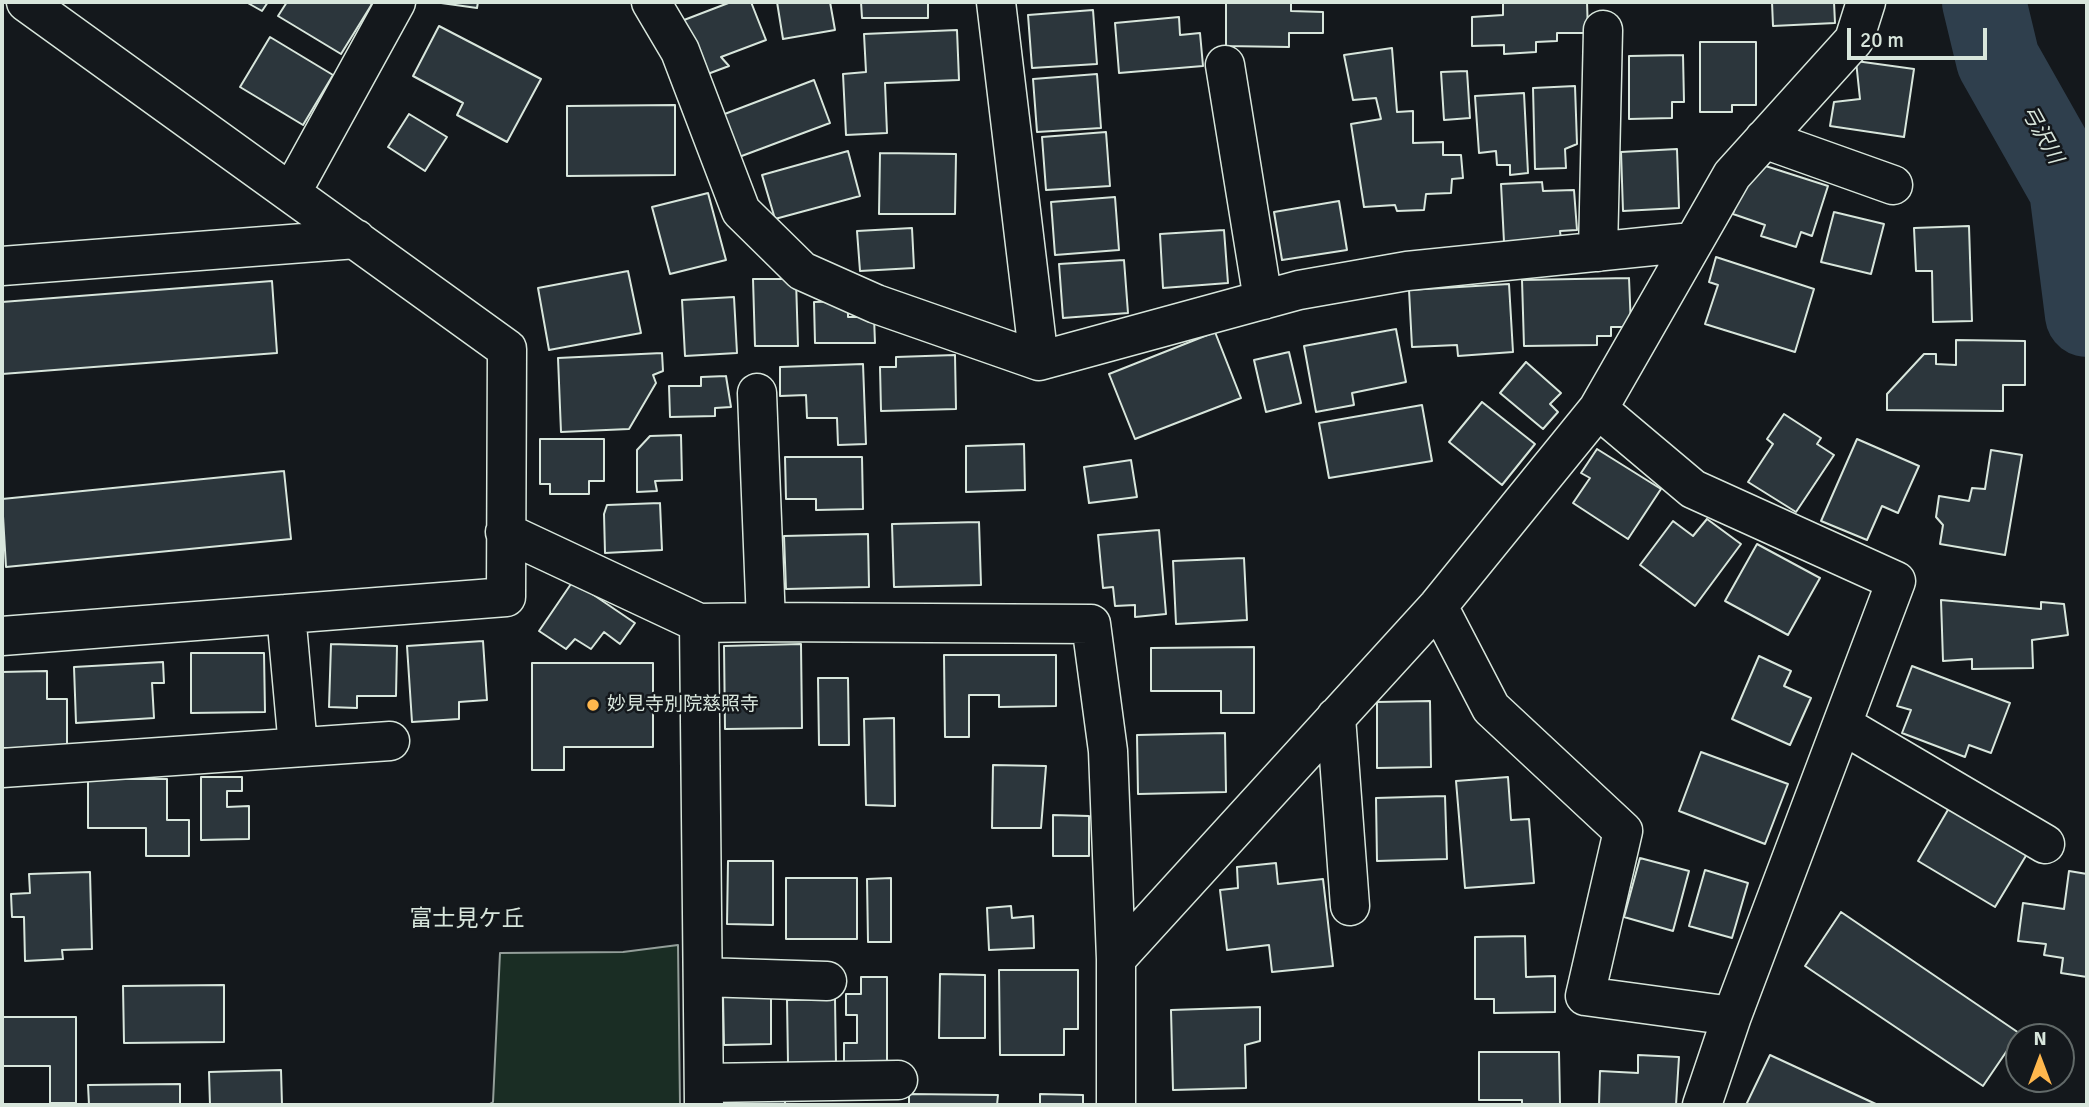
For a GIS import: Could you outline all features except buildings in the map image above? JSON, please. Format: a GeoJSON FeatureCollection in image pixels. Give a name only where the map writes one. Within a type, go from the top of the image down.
{"type":"FeatureCollection","features":[{"type":"Feature","properties":{"kind":"street"},"geometry":{"type":"LineString","coordinates":[[2,636],[506,597],[507,349],[26,2]]}},
{"type":"Feature","properties":{"kind":"street"},"geometry":{"type":"LineString","coordinates":[[291,193],[396,2]]}},
{"type":"Feature","properties":{"kind":"street"},"geometry":{"type":"LineString","coordinates":[[651,2],[680,51],[741,211],[802,271],[876,303],[1039,361],[1299,290],[1407,271],[1692,242]]}},
{"type":"Feature","properties":{"kind":"street"},"geometry":{"type":"LineString","coordinates":[[996,2],[1039,361]]}},
{"type":"Feature","properties":{"kind":"street"},"geometry":{"type":"LineString","coordinates":[[1116,959],[1438,606],[1598,409],[1732,175],[1854,40],[1866,2]]}},
{"type":"Feature","properties":{"kind":"street"},"geometry":{"type":"LineString","coordinates":[[1598,252],[1603,30]]}},
{"type":"Feature","properties":{"kind":"street"},"geometry":{"type":"LineString","coordinates":[[1225,65],[1263,300]]}},
{"type":"Feature","properties":{"kind":"street"},"geometry":{"type":"LineString","coordinates":[[1764,139],[1893,185]]}},
{"type":"Feature","properties":{"kind":"street"},"geometry":{"type":"LineString","coordinates":[[2,266],[356,239]]}},
{"type":"Feature","properties":{"kind":"street"},"geometry":{"type":"LineString","coordinates":[[757,393],[766,622]]}},
{"type":"Feature","properties":{"kind":"street"},"geometry":{"type":"LineString","coordinates":[[1598,409],[1693,489],[1896,582],[1732,1016],[1702,1105]]}},
{"type":"Feature","properties":{"kind":"street"},"geometry":{"type":"LineString","coordinates":[[505,531],[699,623],[1091,624],[1108,751],[1116,959],[1116,1105]]}},
{"type":"Feature","properties":{"kind":"street"},"geometry":{"type":"LineString","coordinates":[[1438,606],[1491,708],[1623,831],[1585,996],[1732,1016]]}},
{"type":"Feature","properties":{"kind":"street"},"geometry":{"type":"LineString","coordinates":[[286,614],[298,747]]}},
{"type":"Feature","properties":{"kind":"street"},"geometry":{"type":"LineString","coordinates":[[699,623],[704,1094],[898,1080]]}},
{"type":"Feature","properties":{"kind":"street"},"geometry":{"type":"LineString","coordinates":[[1336,717],[1350,906]]}},
{"type":"Feature","properties":{"kind":"street"},"geometry":{"type":"LineString","coordinates":[[1843,725],[2045,844]]}},
{"type":"Feature","properties":{"kind":"street"},"geometry":{"type":"LineString","coordinates":[[2,768],[390,741]]}},
{"type":"Feature","properties":{"kind":"street"},"geometry":{"type":"LineString","coordinates":[[703,977],[827,981]]}},
{"type":"Feature","properties":{"kind":"green space"},"geometry":{"type":"Polygon","coordinates":[[[678,945],[680,1105],[488,1105],[493,1102],[500,953],[623,952],[678,945]]]}},
{"type":"Feature","properties":{"kind":"waterway","name":"弓沢川"},"geometry":{"type":"LineString","coordinates":[[1984,2],[1998,60],[2071,189],[2087,315]]}},
{"type":"Feature","properties":{"kind":"place","name":"妙見寺別院慈照寺"},"geometry":{"type":"Point","coordinates":[593,705]}},
{"type":"Feature","properties":{"kind":"district","name":"富士見ケ丘"},"geometry":{"type":"Point","coordinates":[467,920]}}]}
